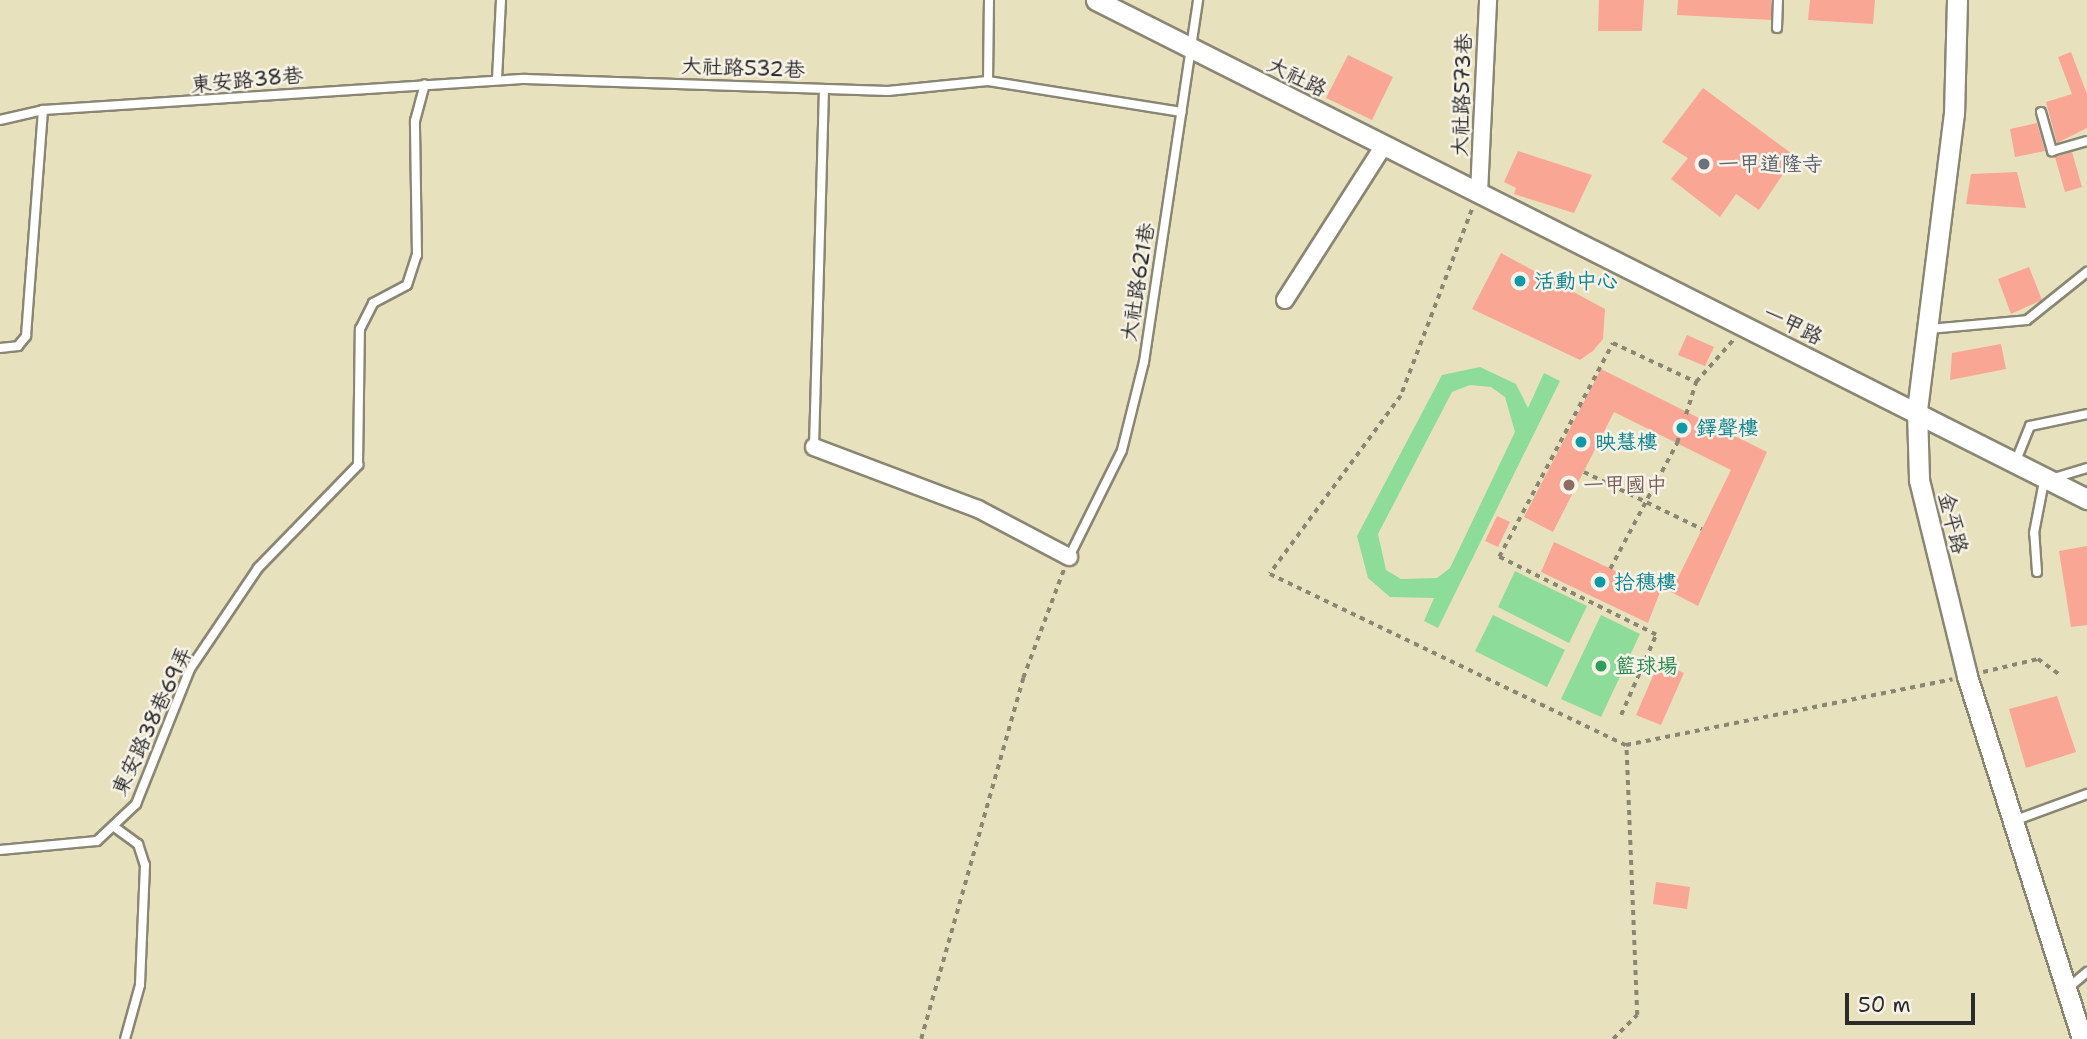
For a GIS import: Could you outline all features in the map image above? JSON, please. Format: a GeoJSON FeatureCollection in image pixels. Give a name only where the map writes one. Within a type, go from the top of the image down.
{"type":"FeatureCollection","features":[{"type":"Feature","properties":{"kind":"street","name":"大社路"},"geometry":{"type":"LineString","coordinates":[[1096,0],[1479,193]]}},
{"type":"Feature","properties":{"kind":"street","name":"大社路573巷"},"geometry":{"type":"LineString","coordinates":[[1479,193],[1488,0]]}},
{"type":"Feature","properties":{"kind":"street","name":"金平路"},"geometry":{"type":"LineString","coordinates":[[1956,0],[1954,113],[1917,411],[1919,480],[1967,676],[2016,820],[2082,1039]]}},
{"type":"Feature","properties":{"kind":"street"},"geometry":{"type":"LineString","coordinates":[[1285,300],[1384,145]]}},
{"type":"Feature","properties":{"kind":"street","name":"一甲路"},"geometry":{"type":"LineString","coordinates":[[1479,193],[1917,411],[2013,467],[2087,499]]}},
{"type":"Feature","properties":{"kind":"street"},"geometry":{"type":"LineString","coordinates":[[814,447],[978,509],[1069,557]]}},
{"type":"Feature","properties":{"kind":"lane"},"geometry":{"type":"LineString","coordinates":[[497,79],[501,0]]}},
{"type":"Feature","properties":{"kind":"lane"},"geometry":{"type":"LineString","coordinates":[[988,81],[989,0]]}},
{"type":"Feature","properties":{"kind":"lane","name":"大社路621巷"},"geometry":{"type":"LineString","coordinates":[[1069,557],[1122,450],[1144,362],[1182,112],[1194,51],[1198,0]]}},
{"type":"Feature","properties":{"kind":"lane"},"geometry":{"type":"LineString","coordinates":[[1777,28],[1778,0]]}},
{"type":"Feature","properties":{"kind":"lane","name":"東安路38巷"},"geometry":{"type":"LineString","coordinates":[[0,120],[43,110],[497,79]]}},
{"type":"Feature","properties":{"kind":"lane","name":"大社路532巷"},"geometry":{"type":"LineString","coordinates":[[497,79],[888,91],[988,81],[1182,112]]}},
{"type":"Feature","properties":{"kind":"lane","name":"東安路38巷69弄"},"geometry":{"type":"LineString","coordinates":[[0,850],[97,841],[136,804],[190,669],[258,568],[358,465],[360,328],[373,303],[407,285],[417,256],[415,121],[425,84]]}},
{"type":"Feature","properties":{"kind":"lane"},"geometry":{"type":"LineString","coordinates":[[814,447],[824,89]]}},
{"type":"Feature","properties":{"kind":"lane"},"geometry":{"type":"LineString","coordinates":[[0,348],[18,346],[26,336],[43,110]]}},
{"type":"Feature","properties":{"kind":"lane"},"geometry":{"type":"LineString","coordinates":[[2041,112],[2052,151],[2087,141]]}},
{"type":"Feature","properties":{"kind":"lane"},"geometry":{"type":"LineString","coordinates":[[1926,329],[2027,320],[2087,272]]}},
{"type":"Feature","properties":{"kind":"lane"},"geometry":{"type":"LineString","coordinates":[[2013,467],[2030,426],[2087,414]]}},
{"type":"Feature","properties":{"kind":"lane"},"geometry":{"type":"LineString","coordinates":[[2037,572],[2034,533],[2044,481],[2087,468]]}},
{"type":"Feature","properties":{"kind":"lane"},"geometry":{"type":"LineString","coordinates":[[2016,820],[2087,794]]}},
{"type":"Feature","properties":{"kind":"lane"},"geometry":{"type":"LineString","coordinates":[[113,826],[138,844],[145,865],[140,985],[125,1039]]}},
{"type":"Feature","properties":{"kind":"lane"},"geometry":{"type":"LineString","coordinates":[[2066,990],[2087,972]]}},
{"type":"Feature","properties":{"kind":"path"},"geometry":{"type":"LineString","coordinates":[[1479,193],[1401,396],[1270,574],[1626,745],[1967,676],[2038,659],[2059,674]]}},
{"type":"Feature","properties":{"kind":"path"},"geometry":{"type":"LineString","coordinates":[[1610,569],[1677,443],[1696,382],[1729,349],[1742,325]]}},
{"type":"Feature","properties":{"kind":"path"},"geometry":{"type":"LineString","coordinates":[[1621,715],[1656,635],[1499,557],[1613,343],[1696,382]]}},
{"type":"Feature","properties":{"kind":"path"},"geometry":{"type":"LineString","coordinates":[[1584,472],[1702,529]]}},
{"type":"Feature","properties":{"kind":"path"},"geometry":{"type":"LineString","coordinates":[[921,1039],[1023,677],[1069,557]]}},
{"type":"Feature","properties":{"kind":"path"},"geometry":{"type":"LineString","coordinates":[[1613,1039],[1637,1015],[1626,745]]}},
{"type":"Feature","properties":{"kind":"green space"},"geometry":{"type":"Polygon","coordinates":[[[1480,367],[1516,384],[1528,408],[1544,373],[1560,381],[1438,628],[1424,621],[1434,598],[1390,597],[1368,578],[1357,536],[1442,375],[1480,367]],[[1470,385],[1452,392],[1378,534],[1386,570],[1401,579],[1437,578],[1450,568],[1515,432],[1505,397],[1491,387],[1470,385]]]}},
{"type":"Feature","properties":{"kind":"green space","name":"籃球場"},"geometry":{"type":"Polygon","coordinates":[[[1515,571],[1587,606],[1569,643],[1498,607],[1515,571]]]}},
{"type":"Feature","properties":{"kind":"green space","name":"籃球場"},"geometry":{"type":"Polygon","coordinates":[[[1493,615],[1565,650],[1547,687],[1475,651],[1493,615]]]}},
{"type":"Feature","properties":{"kind":"green space","name":"籃球場"},"geometry":{"type":"Polygon","coordinates":[[[1601,615],[1640,634],[1601,717],[1561,699],[1601,615]]]}},
{"type":"Feature","properties":{"kind":"building"},"geometry":{"type":"Polygon","coordinates":[[[1599,0],[1644,0],[1642,31],[1598,31],[1599,0]]]}},
{"type":"Feature","properties":{"kind":"building"},"geometry":{"type":"Polygon","coordinates":[[[1678,0],[1771,0],[1771,20],[1677,15],[1678,0]]]}},
{"type":"Feature","properties":{"kind":"building"},"geometry":{"type":"Polygon","coordinates":[[[1810,0],[1875,0],[1873,24],[1808,20],[1810,0]]]}},
{"type":"Feature","properties":{"kind":"building"},"geometry":{"type":"Polygon","coordinates":[[[2071,52],[2087,94],[2087,128],[2057,143],[2046,102],[2072,94],[2058,57],[2071,52]]]}},
{"type":"Feature","properties":{"kind":"building"},"geometry":{"type":"Polygon","coordinates":[[[1348,55],[1393,77],[1372,120],[1326,98],[1348,55]]]}},
{"type":"Feature","properties":{"kind":"building"},"geometry":{"type":"Polygon","coordinates":[[[1703,88],[1795,156],[1759,210],[1736,194],[1720,217],[1671,179],[1688,158],[1662,142],[1703,88]]]}},
{"type":"Feature","properties":{"kind":"building"},"geometry":{"type":"Polygon","coordinates":[[[2037,123],[2045,151],[2015,157],[2010,129],[2037,123]]]}},
{"type":"Feature","properties":{"kind":"building"},"geometry":{"type":"Polygon","coordinates":[[[1518,151],[1592,175],[1574,213],[1514,194],[1516,188],[1504,182],[1518,151]]]}},
{"type":"Feature","properties":{"kind":"building"},"geometry":{"type":"Polygon","coordinates":[[[2072,152],[2082,187],[2065,192],[2055,157],[2072,152]]]}},
{"type":"Feature","properties":{"kind":"building"},"geometry":{"type":"Polygon","coordinates":[[[2017,172],[2026,208],[1966,204],[1971,174],[2017,172]]]}},
{"type":"Feature","properties":{"kind":"building","name":"活動中心"},"geometry":{"type":"Polygon","coordinates":[[[1501,253],[1605,309],[1603,339],[1593,351],[1580,360],[1472,309],[1501,253]]]}},
{"type":"Feature","properties":{"kind":"building"},"geometry":{"type":"Polygon","coordinates":[[[2029,267],[2042,300],[2011,314],[1998,279],[2029,267]]]}},
{"type":"Feature","properties":{"kind":"building"},"geometry":{"type":"Polygon","coordinates":[[[1687,335],[1714,347],[1705,366],[1678,355],[1687,335]]]}},
{"type":"Feature","properties":{"kind":"building"},"geometry":{"type":"Polygon","coordinates":[[[2001,344],[2006,369],[1950,380],[1952,353],[2001,344]]]}},
{"type":"Feature","properties":{"kind":"building"},"geometry":{"type":"Polygon","coordinates":[[[1601,369],[1767,452],[1698,606],[1671,592],[1731,470],[1614,412],[1553,532],[1524,517],[1601,369]]]}},
{"type":"Feature","properties":{"kind":"building"},"geometry":{"type":"Polygon","coordinates":[[[1497,516],[1510,522],[1498,547],[1485,541],[1497,516]]]}},
{"type":"Feature","properties":{"kind":"building","name":"拾穗樓"},"geometry":{"type":"Polygon","coordinates":[[[1554,542],[1660,592],[1648,623],[1541,572],[1554,542]]]}},
{"type":"Feature","properties":{"kind":"building"},"geometry":{"type":"Polygon","coordinates":[[[2087,546],[2087,625],[2071,627],[2059,551],[2087,546]]]}},
{"type":"Feature","properties":{"kind":"building"},"geometry":{"type":"Polygon","coordinates":[[[1659,662],[1684,673],[1661,725],[1636,715],[1659,662]]]}},
{"type":"Feature","properties":{"kind":"building"},"geometry":{"type":"Polygon","coordinates":[[[2057,696],[2076,752],[2026,768],[2009,709],[2057,696]]]}},
{"type":"Feature","properties":{"kind":"building"},"geometry":{"type":"Polygon","coordinates":[[[1656,882],[1690,887],[1687,909],[1653,904],[1656,882]]]}},
{"type":"Feature","properties":{"kind":"place","name":"一甲道隆寺"},"geometry":{"type":"Point","coordinates":[1704,164]}},
{"type":"Feature","properties":{"kind":"place","name":"活動中心"},"geometry":{"type":"Point","coordinates":[1520,281]}},
{"type":"Feature","properties":{"kind":"place","name":"鐸聲樓"},"geometry":{"type":"Point","coordinates":[1682,428]}},
{"type":"Feature","properties":{"kind":"place","name":"映慧樓"},"geometry":{"type":"Point","coordinates":[1581,442]}},
{"type":"Feature","properties":{"kind":"place","name":"一甲國中"},"geometry":{"type":"Point","coordinates":[1569,485]}},
{"type":"Feature","properties":{"kind":"place","name":"拾穗樓"},"geometry":{"type":"Point","coordinates":[1600,582]}},
{"type":"Feature","properties":{"kind":"place","name":"籃球場"},"geometry":{"type":"Point","coordinates":[1601,666]}}]}
